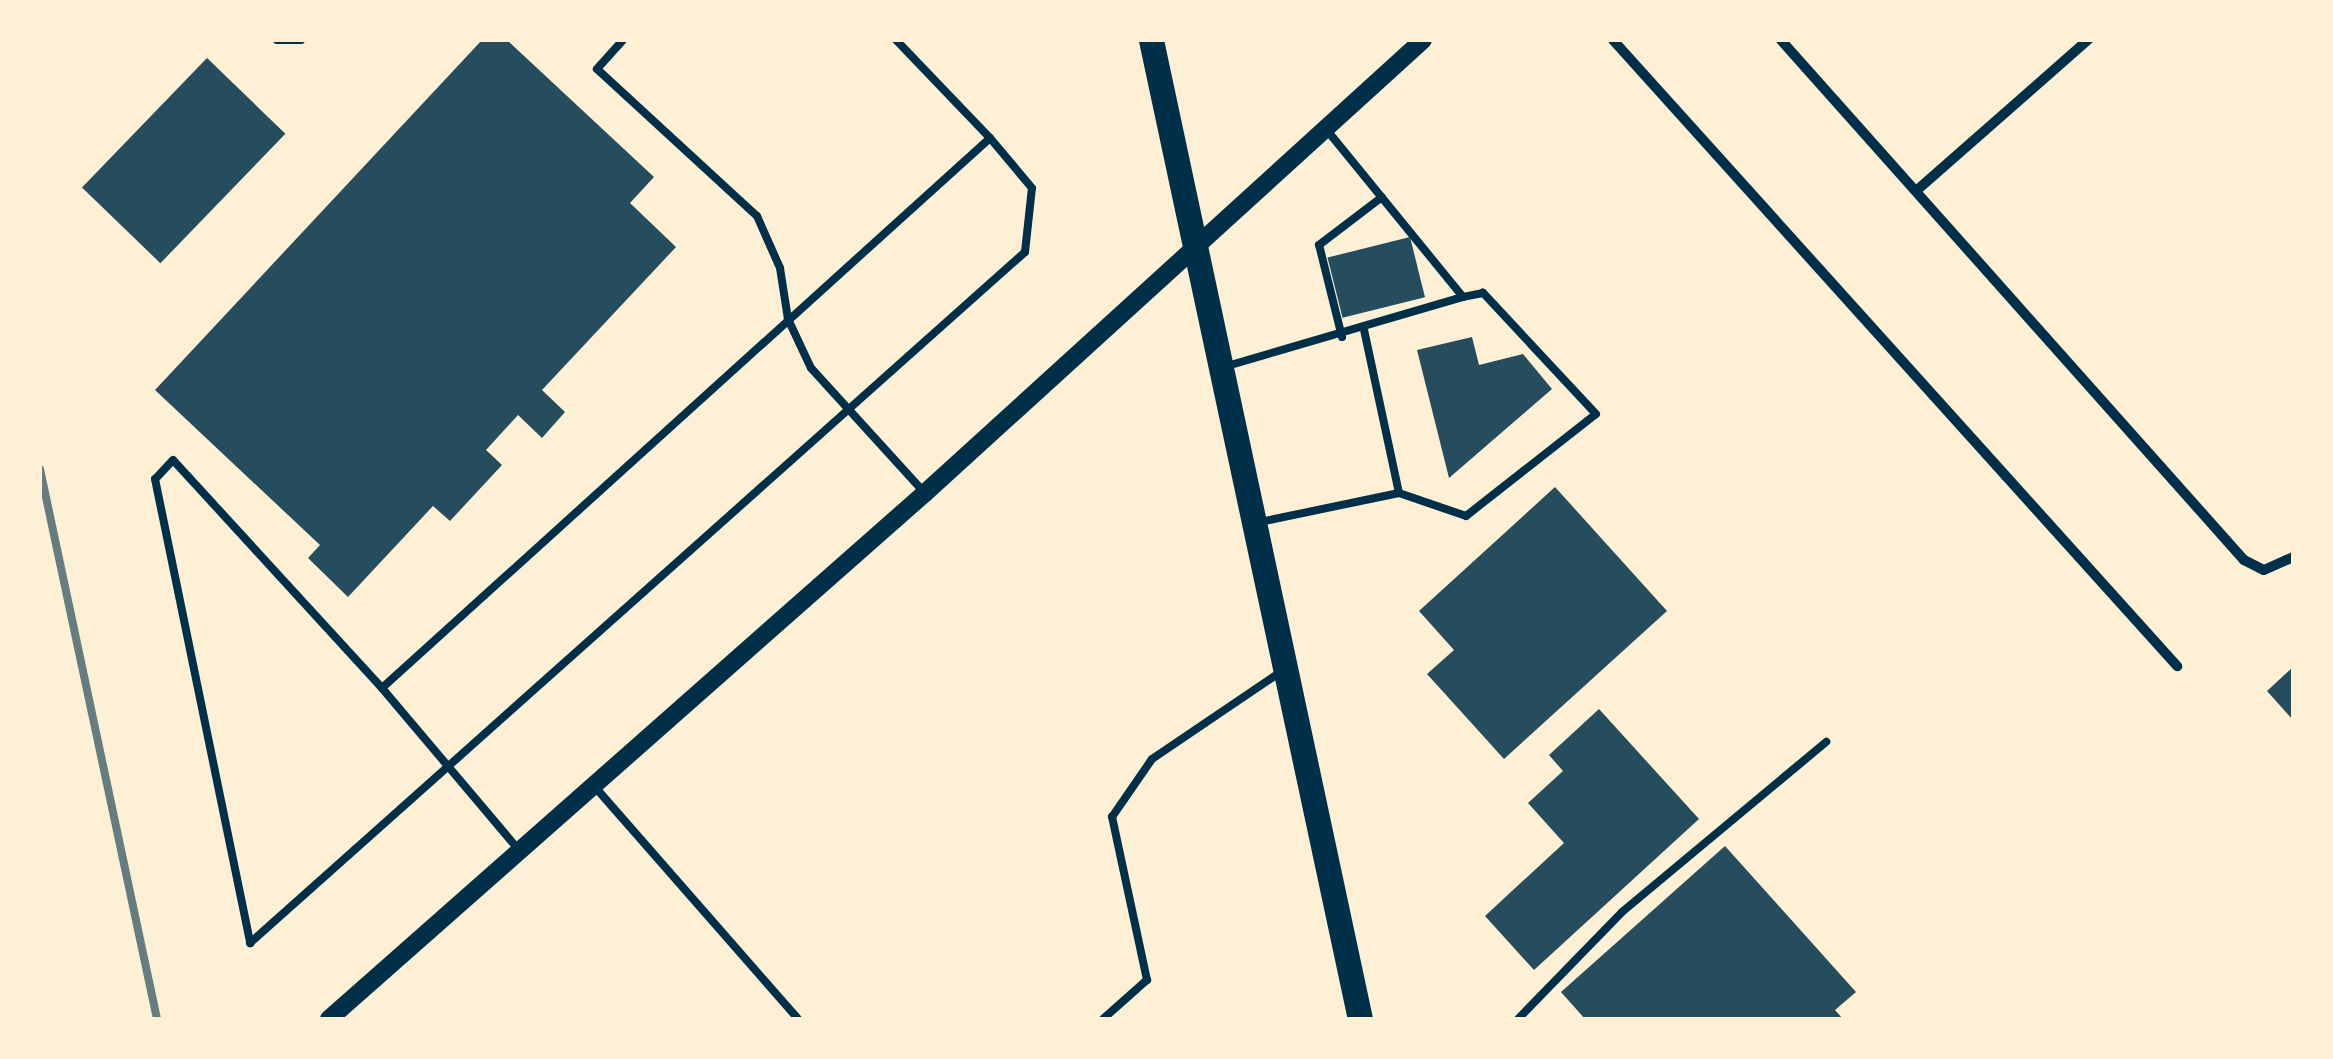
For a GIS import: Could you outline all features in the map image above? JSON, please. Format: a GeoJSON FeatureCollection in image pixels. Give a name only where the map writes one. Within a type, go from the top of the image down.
{"type":"FeatureCollection","features":[{"type":"Feature","properties":{"kind":"main road"},"geometry":{"type":"LineString","coordinates":[[1151,40],[1360,1019]]}},
{"type":"Feature","properties":{"kind":"street"},"geometry":{"type":"LineString","coordinates":[[329,1019],[925,493],[1423,40]]}},
{"type":"Feature","properties":{"kind":"street"},"geometry":{"type":"LineString","coordinates":[[1613,40],[2177,666]]}},
{"type":"Feature","properties":{"kind":"street"},"geometry":{"type":"LineString","coordinates":[[1781,40],[2244,560],[2264,570],[2293,556]]}},
{"type":"Feature","properties":{"kind":"street"},"geometry":{"type":"LineString","coordinates":[[1916,191],[2088,40]]}},
{"type":"Feature","properties":{"kind":"lane"},"geometry":{"type":"LineString","coordinates":[[278,40],[301,40]]}},
{"type":"Feature","properties":{"kind":"lane"},"geometry":{"type":"LineString","coordinates":[[623,40],[597,69],[757,216],[780,268],[788,319],[811,368],[925,493]]}},
{"type":"Feature","properties":{"kind":"lane"},"geometry":{"type":"LineString","coordinates":[[521,852],[448,766],[382,688],[173,460],[155,479],[250,943],[448,766],[851,412],[1025,252],[1032,188],[896,40]]}},
{"type":"Feature","properties":{"kind":"lane"},"geometry":{"type":"LineString","coordinates":[[1327,130],[1463,297]]}},
{"type":"Feature","properties":{"kind":"lane"},"geometry":{"type":"LineString","coordinates":[[382,688],[990,138]]}},
{"type":"Feature","properties":{"kind":"lane"},"geometry":{"type":"LineString","coordinates":[[1342,337],[1319,245],[1382,197]]}},
{"type":"Feature","properties":{"kind":"lane"},"geometry":{"type":"LineString","coordinates":[[1222,367],[1342,337],[1483,293],[1596,414],[1466,516],[1399,494],[1255,524]]}},
{"type":"Feature","properties":{"kind":"lane"},"geometry":{"type":"LineString","coordinates":[[1364,330],[1399,494]]}},
{"type":"Feature","properties":{"kind":"lane"},"geometry":{"type":"LineString","coordinates":[[1103,1019],[1147,980],[1112,817],[1152,759],[1286,669]]}},
{"type":"Feature","properties":{"kind":"lane"},"geometry":{"type":"LineString","coordinates":[[1518,1019],[1622,912],[1826,742]]}},
{"type":"Feature","properties":{"kind":"lane"},"geometry":{"type":"LineString","coordinates":[[595,787],[798,1019]]}},
{"type":"Feature","properties":{"kind":"building"},"geometry":{"type":"Polygon","coordinates":[[[482,40],[507,40],[654,177],[630,203],[676,247],[542,390],[565,412],[542,438],[518,415],[486,450],[502,465],[450,521],[433,506],[348,597],[308,558],[320,545],[155,390],[482,40]]]}},
{"type":"Feature","properties":{"kind":"building"},"geometry":{"type":"Polygon","coordinates":[[[207,58],[285,134],[160,263],[82,187],[207,58]]]}},
{"type":"Feature","properties":{"kind":"building"},"geometry":{"type":"Polygon","coordinates":[[[1410,237],[1425,297],[1343,318],[1328,258],[1410,237]]]}},
{"type":"Feature","properties":{"kind":"building"},"geometry":{"type":"Polygon","coordinates":[[[1472,337],[1479,365],[1523,354],[1552,389],[1449,478],[1417,350],[1472,337]]]}},
{"type":"Feature","properties":{"kind":"building"},"geometry":{"type":"Polygon","coordinates":[[[1555,487],[1667,611],[1504,759],[1427,674],[1454,650],[1419,611],[1555,487]]]}},
{"type":"Feature","properties":{"kind":"building"},"geometry":{"type":"Polygon","coordinates":[[[2293,667],[2293,720],[2267,691],[2293,667]]]}},
{"type":"Feature","properties":{"kind":"building"},"geometry":{"type":"Polygon","coordinates":[[[1599,709],[1699,819],[1534,970],[1485,916],[1564,843],[1528,803],[1563,771],[1549,755],[1599,709]]]}},
{"type":"Feature","properties":{"kind":"building"},"geometry":{"type":"Polygon","coordinates":[[[1725,846],[1856,992],[1835,1010],[1843,1019],[1585,1019],[1561,992],[1725,846]]]}},
{"type":"Feature","properties":{"kind":"railway"},"geometry":{"type":"LineString","coordinates":[[40,469],[157,1019]]}}]}
